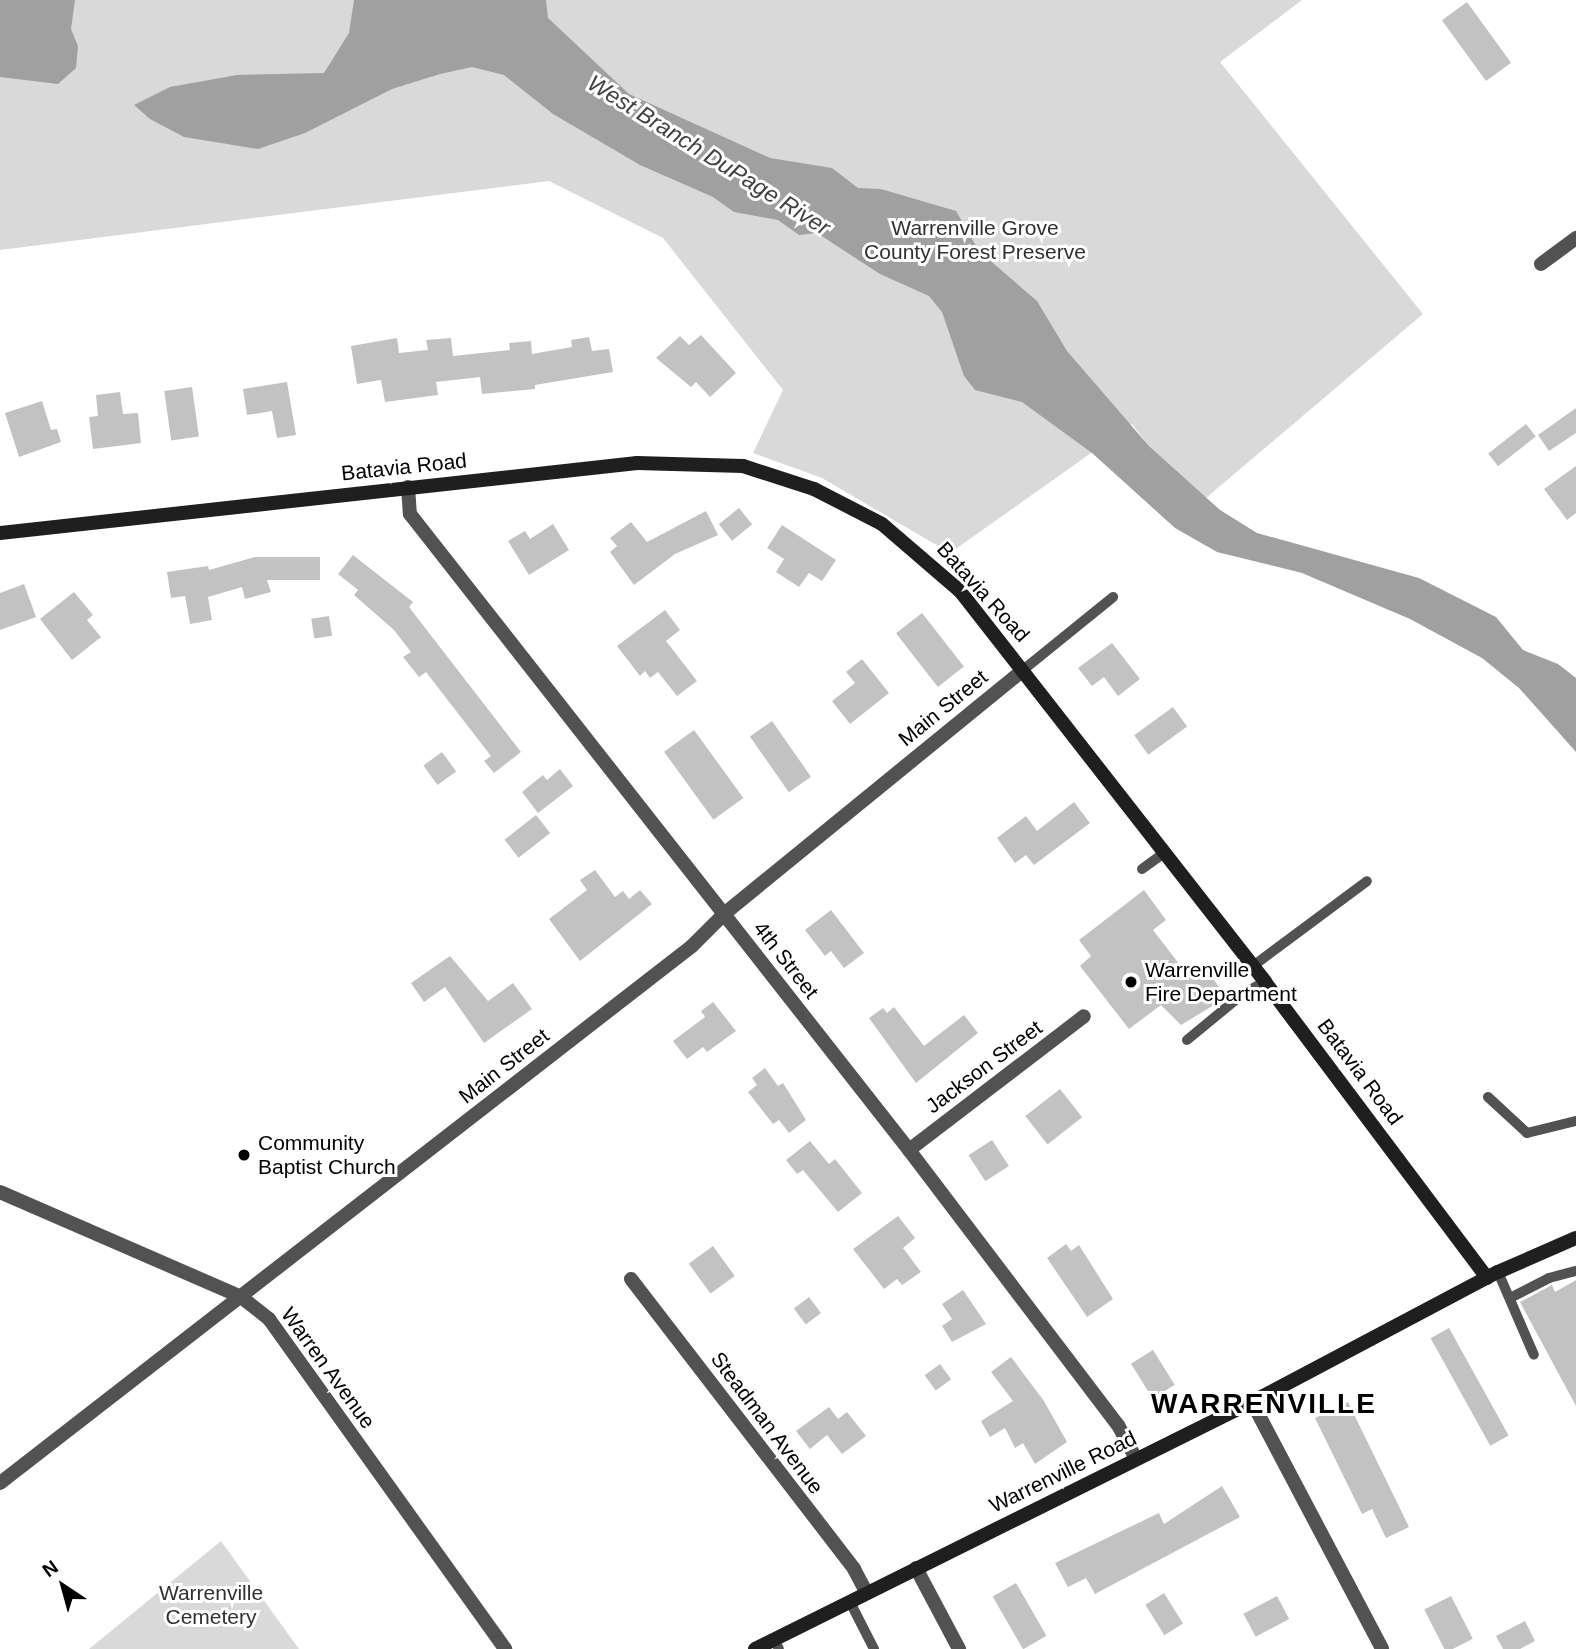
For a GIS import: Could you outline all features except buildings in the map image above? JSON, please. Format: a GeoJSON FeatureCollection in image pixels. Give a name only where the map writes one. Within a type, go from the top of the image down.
{"type":"FeatureCollection","features":[{"type":"Feature","properties":{"kind":"main road","name":"Batavia Road"},"geometry":{"type":"LineString","coordinates":[[0,533],[408,487],[637,463],[687,461],[775,473],[882,524],[928,559],[1023,670],[1492,1275]]}},
{"type":"Feature","properties":{"kind":"main road","name":"Warrenville Road"},"geometry":{"type":"LineString","coordinates":[[755,1649],[777,1644],[867,1593],[1252,1402],[1492,1275],[1576,1238]]}},
{"type":"Feature","properties":{"kind":"street"},"geometry":{"type":"LineString","coordinates":[[1541,264],[1575,240]]}},
{"type":"Feature","properties":{"kind":"street","name":"4th Street"},"geometry":{"type":"LineString","coordinates":[[408,487],[410,514],[909,1150],[1118,1424],[1136,1459]]}},
{"type":"Feature","properties":{"kind":"street","name":"Main Street"},"geometry":{"type":"LineString","coordinates":[[0,1482],[692,946],[724,914],[1023,670]]}},
{"type":"Feature","properties":{"kind":"street","name":"Jackson Street"},"geometry":{"type":"LineString","coordinates":[[909,1150],[1084,1016]]}},
{"type":"Feature","properties":{"kind":"street","name":"Warren Avenue"},"geometry":{"type":"LineString","coordinates":[[0,1192],[241,1297],[269,1319],[505,1649]]}},
{"type":"Feature","properties":{"kind":"street","name":"Steadman Avenue"},"geometry":{"type":"LineString","coordinates":[[631,1279],[854,1569],[867,1593]]}},
{"type":"Feature","properties":{"kind":"street"},"geometry":{"type":"LineString","coordinates":[[1252,1402],[1382,1649]]}},
{"type":"Feature","properties":{"kind":"street"},"geometry":{"type":"LineString","coordinates":[[916,1568],[959,1649]]}},
{"type":"Feature","properties":{"kind":"lane"},"geometry":{"type":"LineString","coordinates":[[1023,670],[1113,597]]}},
{"type":"Feature","properties":{"kind":"lane"},"geometry":{"type":"LineString","coordinates":[[1142,869],[1164,853]]}},
{"type":"Feature","properties":{"kind":"lane"},"geometry":{"type":"LineString","coordinates":[[1253,966],[1367,881]]}},
{"type":"Feature","properties":{"kind":"lane"},"geometry":{"type":"LineString","coordinates":[[1187,1040],[1244,993],[1265,982]]}},
{"type":"Feature","properties":{"kind":"lane"},"geometry":{"type":"LineString","coordinates":[[1488,1097],[1527,1133],[1576,1121]]}},
{"type":"Feature","properties":{"kind":"lane"},"geometry":{"type":"LineString","coordinates":[[1510,1298],[1549,1278],[1576,1271]]}},
{"type":"Feature","properties":{"kind":"lane"},"geometry":{"type":"LineString","coordinates":[[1492,1275],[1510,1298],[1534,1355]]}},
{"type":"Feature","properties":{"kind":"lane"},"geometry":{"type":"LineString","coordinates":[[850,1602],[874,1649]]}},
{"type":"Feature","properties":{"kind":"green space","name":"Warrenville Grove County Forest Preserve"},"geometry":{"type":"Polygon","coordinates":[[[0,0],[1302,0],[1220,62],[1423,314],[1206,498],[1149,446],[1132,424],[950,553],[822,478],[753,453],[783,390],[663,238],[549,181],[0,250],[0,0]]]}},
{"type":"Feature","properties":{"kind":"green space","name":"Warrenville Cemetery"},"geometry":{"type":"Polygon","coordinates":[[[221,1541],[299,1649],[89,1649],[221,1541]]]}},
{"type":"Feature","properties":{"kind":"water"},"geometry":{"type":"Polygon","coordinates":[[[0,0],[75,0],[71,29],[78,46],[76,68],[58,84],[0,77],[0,0]]]}},
{"type":"Feature","properties":{"kind":"water","name":"West Branch DuPage River"},"geometry":{"type":"Polygon","coordinates":[[[354,0],[546,0],[548,18],[629,94],[770,158],[832,168],[858,188],[881,189],[956,211],[979,251],[1037,301],[1067,351],[1149,446],[1220,510],[1257,533],[1419,578],[1496,617],[1523,650],[1558,664],[1576,678],[1576,752],[1519,688],[1482,658],[1410,619],[1302,573],[1217,552],[1175,528],[1092,453],[1022,402],[975,390],[964,376],[942,312],[929,296],[880,274],[817,233],[799,235],[778,220],[734,212],[713,197],[640,165],[553,114],[504,75],[472,67],[440,74],[392,89],[305,133],[258,149],[184,137],[150,119],[134,105],[170,87],[237,75],[324,73],[349,33],[354,0]]]}},
{"type":"Feature","properties":{"kind":"place","name":"Warrenville Fire Department"},"geometry":{"type":"Point","coordinates":[1131,982]}},
{"type":"Feature","properties":{"kind":"place","name":"Community Baptist Church"},"geometry":{"type":"Point","coordinates":[244,1155]}},
{"type":"Feature","properties":{"kind":"district","name":"WARRENVILLE"},"geometry":{"type":"Point","coordinates":[1264,1404]}}]}
